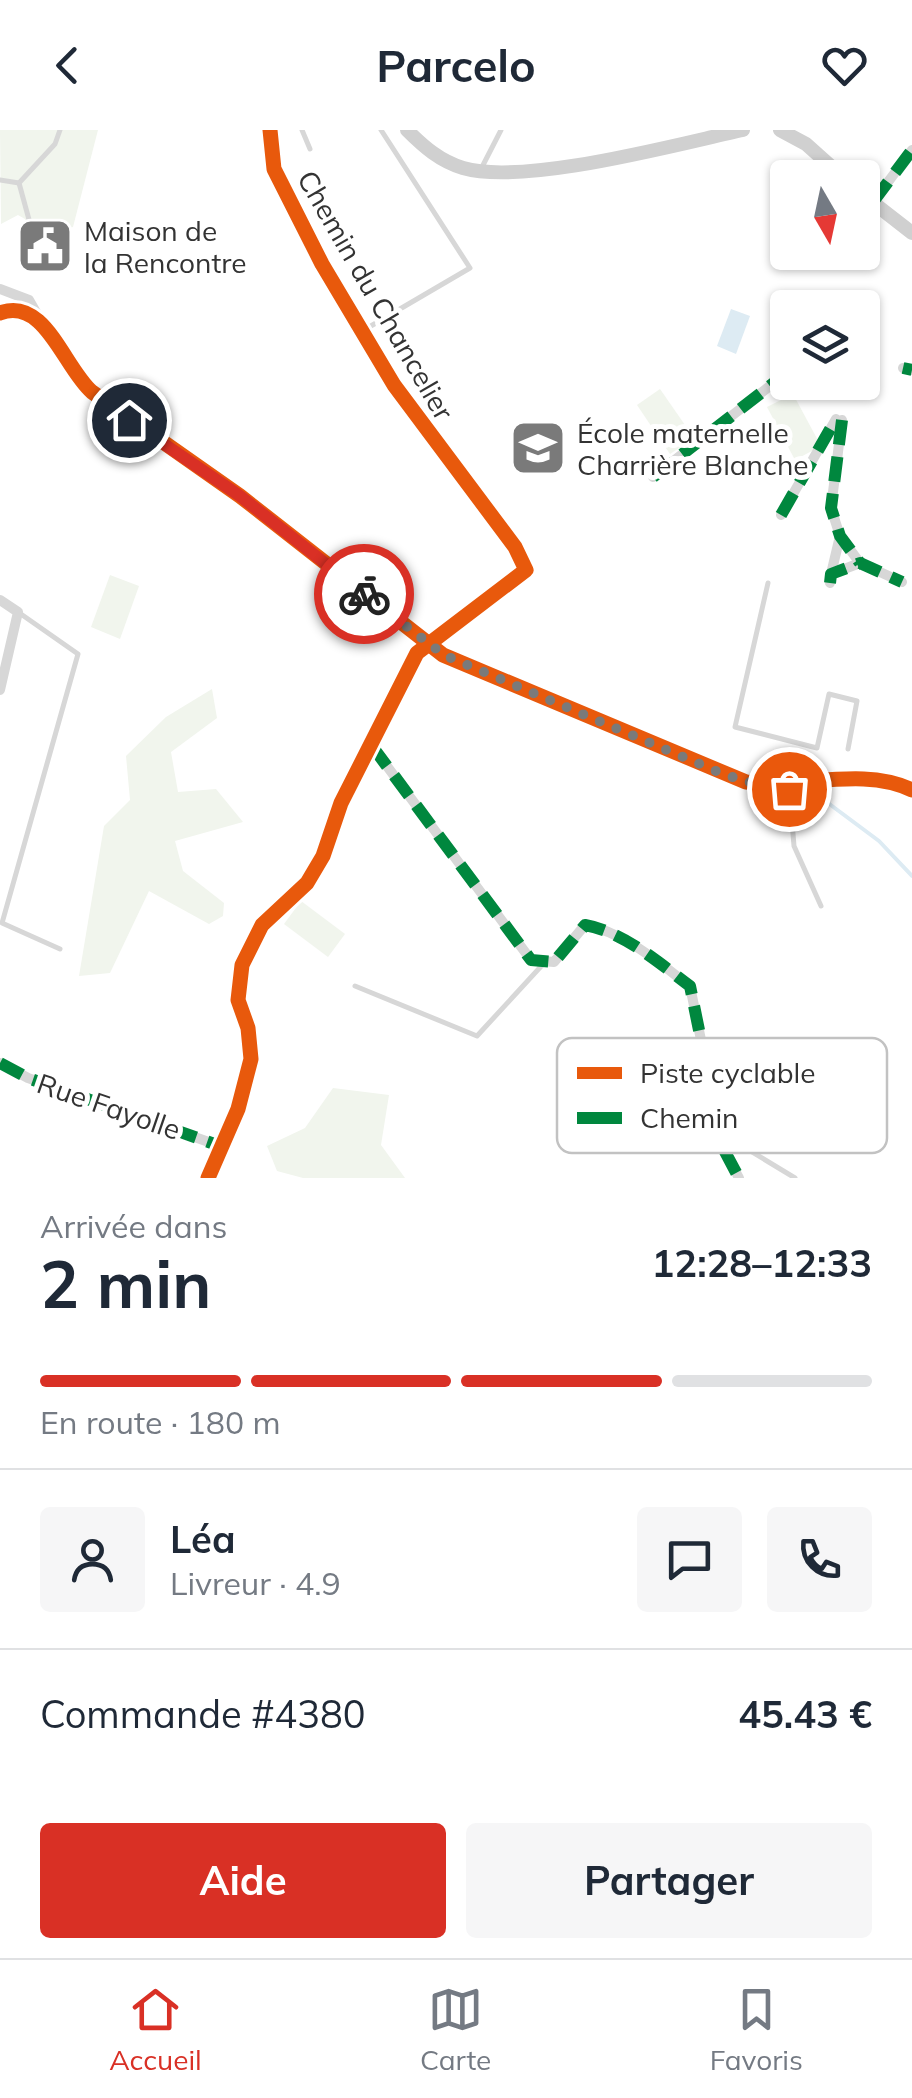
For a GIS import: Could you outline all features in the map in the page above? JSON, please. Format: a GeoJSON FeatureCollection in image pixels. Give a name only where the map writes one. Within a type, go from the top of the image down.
{"type":"FeatureCollection","features":[{"type":"Feature","properties":{"kind":"street","name":"Chemin du Chancelier"},"geometry":{"type":"LineString","coordinates":[[270,130],[274,169],[362,331],[425,432],[526,564],[526,570],[426,643]]}},
{"type":"Feature","properties":{"kind":"street"},"geometry":{"type":"LineString","coordinates":[[407,130],[435,156],[480,172],[644,153],[743,130]]}},
{"type":"Feature","properties":{"kind":"street"},"geometry":{"type":"LineString","coordinates":[[780,130],[806,144],[824,160]]}},
{"type":"Feature","properties":{"kind":"street"},"geometry":{"type":"LineString","coordinates":[[880,185],[912,150]]}},
{"type":"Feature","properties":{"kind":"street"},"geometry":{"type":"LineString","coordinates":[[880,208],[912,234]]}},
{"type":"Feature","properties":{"kind":"street"},"geometry":{"type":"LineString","coordinates":[[0,290],[29,300],[68,368],[92,392],[240,496],[444,655],[746,782],[789,785],[876,780],[912,790]]}},
{"type":"Feature","properties":{"kind":"street"},"geometry":{"type":"LineString","coordinates":[[0,313],[27,312],[48,331]]}},
{"type":"Feature","properties":{"kind":"street"},"geometry":{"type":"LineString","coordinates":[[653,477],[770,386]]}},
{"type":"Feature","properties":{"kind":"street"},"geometry":{"type":"LineString","coordinates":[[781,515],[839,419],[830,508],[840,536],[860,563],[902,582]]}},
{"type":"Feature","properties":{"kind":"street"},"geometry":{"type":"LineString","coordinates":[[840,536],[830,579],[860,563]]}},
{"type":"Feature","properties":{"kind":"street"},"geometry":{"type":"LineString","coordinates":[[0,600],[18,612],[0,690]]}},
{"type":"Feature","properties":{"kind":"street"},"geometry":{"type":"LineString","coordinates":[[211,1178],[220,1146],[238,1109],[250,1059],[248,1028],[238,1000],[242,965],[262,925],[306,883],[323,856],[341,803],[426,643]]}},
{"type":"Feature","properties":{"kind":"street"},"geometry":{"type":"LineString","coordinates":[[372,746],[531,960],[554,962],[585,926],[600,928],[690,986],[701,1038]]}},
{"type":"Feature","properties":{"kind":"street","name":"Rue Fayolle"},"geometry":{"type":"LineString","coordinates":[[0,1063],[28,1078],[220,1146]]}},
{"type":"Feature","properties":{"kind":"street"},"geometry":{"type":"LineString","coordinates":[[726,1153],[739,1178]]}},
{"type":"Feature","properties":{"kind":"lane"},"geometry":{"type":"LineString","coordinates":[[19,184],[55,144],[60,130]]}},
{"type":"Feature","properties":{"kind":"lane"},"geometry":{"type":"LineString","coordinates":[[302,130],[310,148]]}},
{"type":"Feature","properties":{"kind":"lane"},"geometry":{"type":"LineString","coordinates":[[362,331],[470,268],[381,130]]}},
{"type":"Feature","properties":{"kind":"lane"},"geometry":{"type":"LineString","coordinates":[[480,172],[501,130]]}},
{"type":"Feature","properties":{"kind":"lane"},"geometry":{"type":"LineString","coordinates":[[0,180],[19,184]]}},
{"type":"Feature","properties":{"kind":"lane"},"geometry":{"type":"LineString","coordinates":[[19,184],[31,226]]}},
{"type":"Feature","properties":{"kind":"lane"},"geometry":{"type":"LineString","coordinates":[[768,583],[735,726],[817,748],[829,694],[857,701],[848,749]]}},
{"type":"Feature","properties":{"kind":"lane"},"geometry":{"type":"LineString","coordinates":[[18,612],[78,654],[2,923],[60,949]]}},
{"type":"Feature","properties":{"kind":"lane"},"geometry":{"type":"LineString","coordinates":[[789,785],[794,846],[821,906]]}},
{"type":"Feature","properties":{"kind":"lane"},"geometry":{"type":"LineString","coordinates":[[355,986],[477,1036],[546,961]]}},
{"type":"Feature","properties":{"kind":"lane"},"geometry":{"type":"LineString","coordinates":[[754,1153],[795,1178]]}},
{"type":"Feature","properties":{"kind":"shaded area"},"geometry":{"type":"Polygon","coordinates":[[[0,130],[98,130],[73,227],[32,240],[25,219],[18,215],[1,224],[0,130]]]}},
{"type":"Feature","properties":{"kind":"shaded area"},"geometry":{"type":"Polygon","coordinates":[[[731,309],[750,316],[736,354],[717,346],[731,309]]]}},
{"type":"Feature","properties":{"kind":"shaded area"},"geometry":{"type":"Polygon","coordinates":[[[660,389],[694,438],[670,454],[637,405],[660,389]]]}},
{"type":"Feature","properties":{"kind":"shaded area"},"geometry":{"type":"Polygon","coordinates":[[[781,400],[796,400],[821,446],[795,460],[767,407],[781,400]]]}},
{"type":"Feature","properties":{"kind":"shaded area"},"geometry":{"type":"Polygon","coordinates":[[[110,575],[139,586],[120,639],[91,627],[110,575]]]}},
{"type":"Feature","properties":{"kind":"shaded area"},"geometry":{"type":"Polygon","coordinates":[[[212,689],[217,718],[171,752],[178,792],[216,789],[243,822],[175,841],[183,871],[224,903],[223,916],[209,924],[149,891],[110,973],[79,976],[104,826],[130,800],[126,756],[166,717],[212,689]]]}},
{"type":"Feature","properties":{"kind":"shaded area"},"geometry":{"type":"Polygon","coordinates":[[[301,901],[345,934],[328,957],[284,924],[301,901]]]}},
{"type":"Feature","properties":{"kind":"shaded area"},"geometry":{"type":"Polygon","coordinates":[[[333,1088],[389,1095],[381,1145],[405,1178],[303,1178],[277,1171],[267,1146],[305,1128],[333,1088]]]}},
{"type":"Feature","properties":{"kind":"waterway"},"geometry":{"type":"LineString","coordinates":[[820,797],[879,841],[912,876]]}},
{"type":"Feature","properties":{"kind":"marked path"},"geometry":{"type":"LineString","coordinates":[[880,193],[912,150]]}},
{"type":"Feature","properties":{"kind":"marked path"},"geometry":{"type":"LineString","coordinates":[[903,368],[912,370]]}},
{"type":"Feature","properties":{"kind":"marked path"},"geometry":{"type":"LineString","coordinates":[[653,477],[770,386]]}},
{"type":"Feature","properties":{"kind":"marked path"},"geometry":{"type":"LineString","coordinates":[[781,515],[836,419]]}},
{"type":"Feature","properties":{"kind":"marked path"},"geometry":{"type":"LineString","coordinates":[[842,420],[831,508],[840,536],[860,563]]}},
{"type":"Feature","properties":{"kind":"marked path"},"geometry":{"type":"LineString","coordinates":[[830,583],[831,574],[860,563],[902,582]]}},
{"type":"Feature","properties":{"kind":"marked path"},"geometry":{"type":"LineString","coordinates":[[372,746],[531,960],[554,962],[585,925],[614,934],[690,986],[701,1038]]}},
{"type":"Feature","properties":{"kind":"marked path"},"geometry":{"type":"LineString","coordinates":[[0,1063],[28,1078],[220,1146]]}},
{"type":"Feature","properties":{"kind":"marked path"},"geometry":{"type":"LineString","coordinates":[[726,1153],[739,1178]]}},
{"type":"Feature","properties":{"kind":"cycle path"},"geometry":{"type":"LineString","coordinates":[[208,1178],[238,1109],[251,1059],[248,1028],[238,1000],[242,965],[262,925],[307,883],[323,856],[341,803],[417,653],[526,570],[515,547],[394,385],[322,264],[274,169],[270,130]]}},
{"type":"Feature","properties":{"kind":"cycle path"},"geometry":{"type":"LineString","coordinates":[[0,313],[16,311],[42,324],[92,392],[240,496],[443,655],[746,782],[873,780],[912,790]]}},
{"type":"Feature","properties":{"kind":"way so far"},"geometry":{"type":"LineString","coordinates":[[364,594],[444,655],[716,771],[746,782],[789,785],[789,789]]}},
{"type":"Feature","properties":{"kind":"place","name":"Maison de la Rencontre"},"geometry":{"type":"Point","coordinates":[45,246]}},
{"type":"Feature","properties":{"kind":"place","name":"École maternelle Charrière Blanche"},"geometry":{"type":"Point","coordinates":[538,448]}},
{"type":"Feature","properties":{"kind":"route"},"geometry":{"type":"LineString","coordinates":[[129,420],[240,496],[364,594]]}}]}
